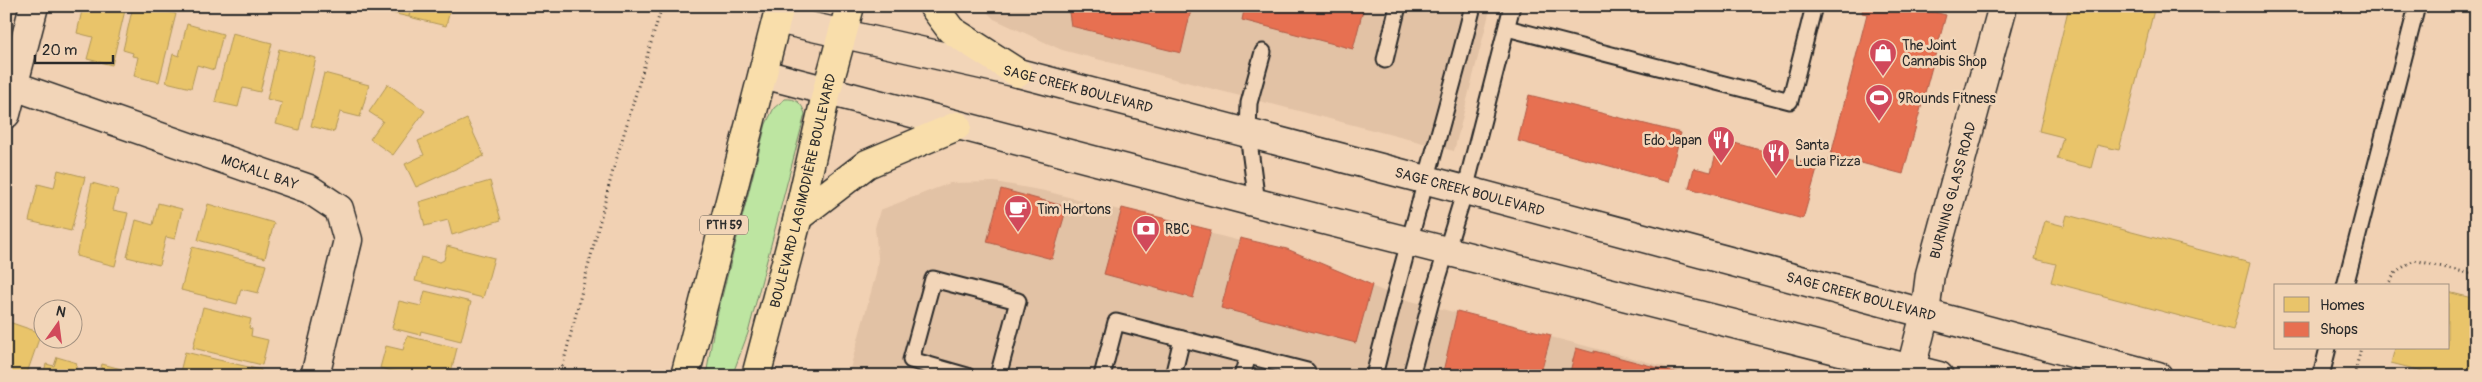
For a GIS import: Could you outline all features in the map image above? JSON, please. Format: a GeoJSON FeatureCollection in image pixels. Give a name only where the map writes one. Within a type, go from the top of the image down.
{"type":"FeatureCollection","features":[{"type":"Feature","properties":{"kind":"main road","name":"BOULEVARD LAGIMODIÈRE BOULEVARD"},"geometry":{"type":"LineString","coordinates":[[756,376],[798,218],[827,90],[850,6]]}},
{"type":"Feature","properties":{"kind":"main road"},"geometry":{"type":"LineString","coordinates":[[933,6],[952,30],[1018,73]]}},
{"type":"Feature","properties":{"kind":"main road","name":"PTH 59"},"geometry":{"type":"LineString","coordinates":[[685,376],[779,13]]}},
{"type":"Feature","properties":{"kind":"main road"},"geometry":{"type":"LineString","coordinates":[[798,218],[867,164],[958,126]]}},
{"type":"Feature","properties":{"kind":"street"},"geometry":{"type":"LineString","coordinates":[[6,114],[10,84],[34,6]]}},
{"type":"Feature","properties":{"kind":"street","name":"BURNING GLASS ROAD"},"geometry":{"type":"LineString","coordinates":[[1910,372],[1925,314],[1930,274],[2003,6]]}},
{"type":"Feature","properties":{"kind":"street","name":"SAGE CREEK BOULEVARD"},"geometry":{"type":"LineString","coordinates":[[779,13],[843,36],[1018,73],[1428,180],[2158,376]]}},
{"type":"Feature","properties":{"kind":"street"},"geometry":{"type":"LineString","coordinates":[[763,74],[1910,372],[1939,376]]}},
{"type":"Feature","properties":{"kind":"street","name":"MCKALL BAY"},"geometry":{"type":"LineString","coordinates":[[10,84],[309,189],[339,209],[348,240],[315,376]]}},
{"type":"Feature","properties":{"kind":"lane"},"geometry":{"type":"LineString","coordinates":[[1385,60],[1398,6]]}},
{"type":"Feature","properties":{"kind":"lane"},"geometry":{"type":"LineString","coordinates":[[1374,376],[1474,6]]}},
{"type":"Feature","properties":{"kind":"lane"},"geometry":{"type":"LineString","coordinates":[[1411,376],[1465,190],[1512,6]]}},
{"type":"Feature","properties":{"kind":"lane"},"geometry":{"type":"LineString","coordinates":[[1507,28],[1790,101],[1814,6]]}},
{"type":"Feature","properties":{"kind":"lane"},"geometry":{"type":"LineString","coordinates":[[2346,284],[2417,6]]}},
{"type":"Feature","properties":{"kind":"lane"},"geometry":{"type":"LineString","coordinates":[[1257,203],[1248,134],[1249,103],[1263,52]]}},
{"type":"Feature","properties":{"kind":"lane"},"geometry":{"type":"LineString","coordinates":[[967,376],[911,360],[933,279],[1018,301],[998,376]]}},
{"type":"Feature","properties":{"kind":"lane"},"geometry":{"type":"LineString","coordinates":[[1102,376],[1116,322],[1307,371],[1306,376]]}},
{"type":"Feature","properties":{"kind":"lane"},"geometry":{"type":"LineString","coordinates":[[1173,376],[1182,339]]}},
{"type":"Feature","properties":{"kind":"lane"},"geometry":{"type":"LineString","coordinates":[[2321,376],[2328,350]]}},
{"type":"Feature","properties":{"kind":"lane"},"geometry":{"type":"LineString","coordinates":[[1242,376],[1248,356]]}},
{"type":"Feature","properties":{"kind":"path"},"geometry":{"type":"LineString","coordinates":[[560,376],[612,174],[662,6]]}},
{"type":"Feature","properties":{"kind":"path"},"geometry":{"type":"LineString","coordinates":[[2388,284],[2396,272],[2414,260],[2476,275]]}},
{"type":"Feature","properties":{"kind":"path"},"geometry":{"type":"LineString","coordinates":[[2354,376],[2360,350]]}},
{"type":"Feature","properties":{"kind":"shaded area"},"geometry":{"type":"Polygon","coordinates":[[[981,6],[1491,6],[1454,151],[1062,50],[994,19],[981,6]]]}},
{"type":"Feature","properties":{"kind":"shaded area"},"geometry":{"type":"Polygon","coordinates":[[[995,182],[1045,191],[1295,255],[1403,299],[1702,376],[848,376],[876,274],[878,258],[875,228],[880,210],[950,183],[995,182]]]}},
{"type":"Feature","properties":{"kind":"green space"},"geometry":{"type":"Polygon","coordinates":[[[785,99],[792,99],[798,102],[805,114],[748,333],[732,376],[706,376],[714,328],[766,124],[774,108],[785,99]]]}},
{"type":"Feature","properties":{"kind":"building: Homes"},"geometry":{"type":"Polygon","coordinates":[[[83,6],[126,6],[112,65],[87,59],[93,37],[77,33],[83,6]]]}},
{"type":"Feature","properties":{"kind":"building: Homes"},"geometry":{"type":"Polygon","coordinates":[[[133,6],[145,6],[176,14],[159,82],[134,76],[138,57],[132,56],[133,53],[123,50],[133,6]]]}},
{"type":"Feature","properties":{"kind":"building: Homes"},"geometry":{"type":"Polygon","coordinates":[[[370,6],[411,6],[409,17],[370,8],[370,6]]]}},
{"type":"Feature","properties":{"kind":"building: Homes"},"geometry":{"type":"Polygon","coordinates":[[[411,6],[451,6],[446,26],[409,17],[411,6]]]}},
{"type":"Feature","properties":{"kind":"building: Homes"},"geometry":{"type":"Polygon","coordinates":[[[2069,6],[2155,6],[2119,150],[2097,145],[2091,168],[2057,159],[2063,137],[2039,131],[2069,6]]]}},
{"type":"Feature","properties":{"kind":"building: Homes"},"geometry":{"type":"Polygon","coordinates":[[[187,24],[223,34],[214,70],[197,65],[191,88],[166,82],[173,54],[179,56],[187,24]]]}},
{"type":"Feature","properties":{"kind":"building: Homes"},"geometry":{"type":"Polygon","coordinates":[[[232,33],[272,43],[260,92],[243,88],[238,107],[215,102],[232,33]]]}},
{"type":"Feature","properties":{"kind":"building: Homes"},"geometry":{"type":"Polygon","coordinates":[[[279,49],[316,58],[299,130],[276,124],[282,103],[267,99],[279,49]]]}},
{"type":"Feature","properties":{"kind":"building: Homes"},"geometry":{"type":"Polygon","coordinates":[[[324,73],[369,85],[360,117],[340,112],[334,132],[311,126],[324,73]]]}},
{"type":"Feature","properties":{"kind":"building: Homes"},"geometry":{"type":"Polygon","coordinates":[[[388,84],[425,111],[393,155],[370,139],[383,121],[369,112],[388,84]]]}},
{"type":"Feature","properties":{"kind":"building: Homes"},"geometry":{"type":"Polygon","coordinates":[[[467,119],[484,156],[416,187],[405,164],[424,155],[418,141],[467,119]]]}},
{"type":"Feature","properties":{"kind":"building: Homes"},"geometry":{"type":"Polygon","coordinates":[[[58,170],[85,177],[71,231],[29,221],[38,184],[54,188],[58,170]]]}},
{"type":"Feature","properties":{"kind":"building: Homes"},"geometry":{"type":"Polygon","coordinates":[[[490,181],[501,220],[452,235],[448,220],[425,226],[419,202],[490,181]]]}},
{"type":"Feature","properties":{"kind":"building: Homes"},"geometry":{"type":"Polygon","coordinates":[[[92,183],[118,190],[113,210],[128,213],[115,266],[76,256],[92,183]]]}},
{"type":"Feature","properties":{"kind":"building: Homes"},"geometry":{"type":"Polygon","coordinates":[[[158,203],[182,209],[175,239],[166,237],[159,265],[127,257],[136,220],[153,225],[158,203]]]}},
{"type":"Feature","properties":{"kind":"building: Homes"},"geometry":{"type":"Polygon","coordinates":[[[208,204],[274,223],[265,258],[198,240],[208,204]]]}},
{"type":"Feature","properties":{"kind":"building: Homes"},"geometry":{"type":"Polygon","coordinates":[[[2067,215],[2250,263],[2233,330],[2051,282],[2056,264],[2035,259],[2045,221],[2064,226],[2067,215]]]}},
{"type":"Feature","properties":{"kind":"building: Homes"},"geometry":{"type":"Polygon","coordinates":[[[447,246],[494,258],[483,298],[415,281],[421,257],[440,262],[444,260],[447,246]]]}},
{"type":"Feature","properties":{"kind":"building: Homes"},"geometry":{"type":"Polygon","coordinates":[[[192,247],[266,265],[258,293],[241,289],[237,304],[181,290],[192,247]]]}},
{"type":"Feature","properties":{"kind":"building: Homes"},"geometry":{"type":"Polygon","coordinates":[[[425,291],[471,302],[461,341],[421,331],[420,335],[392,328],[399,301],[421,306],[425,291]]]}},
{"type":"Feature","properties":{"kind":"building: Homes"},"geometry":{"type":"Polygon","coordinates":[[[2450,292],[2476,299],[2476,376],[2442,376],[2391,363],[2394,350],[2450,350],[2450,292]]]}},
{"type":"Feature","properties":{"kind":"building: Homes"},"geometry":{"type":"Polygon","coordinates":[[[203,307],[251,319],[249,328],[252,329],[251,336],[268,340],[262,365],[193,348],[203,307]]]}},
{"type":"Feature","properties":{"kind":"building: Homes"},"geometry":{"type":"Polygon","coordinates":[[[6,321],[32,330],[32,350],[35,350],[26,376],[6,376],[6,321]]]}},
{"type":"Feature","properties":{"kind":"building: Homes"},"geometry":{"type":"Polygon","coordinates":[[[407,336],[457,348],[450,376],[412,376],[380,368],[386,346],[403,350],[407,336]]]}},
{"type":"Feature","properties":{"kind":"building: Homes"},"geometry":{"type":"Polygon","coordinates":[[[185,352],[261,370],[260,376],[179,376],[185,352]]]}},
{"type":"Feature","properties":{"kind":"building: Homes"},"geometry":{"type":"Polygon","coordinates":[[[57,357],[77,363],[74,376],[43,376],[46,364],[54,366],[57,357]]]}},
{"type":"Feature","properties":{"kind":"building: Homes"},"geometry":{"type":"Polygon","coordinates":[[[102,364],[141,374],[140,376],[99,376],[102,364]]]}},
{"type":"Feature","properties":{"kind":"building: Shops"},"geometry":{"type":"Polygon","coordinates":[[[1068,6],[1192,6],[1181,53],[1071,26],[1068,6]]]}},
{"type":"Feature","properties":{"kind":"building: Shops"},"geometry":{"type":"Polygon","coordinates":[[[1227,6],[1364,6],[1353,49],[1242,20],[1244,10],[1227,6]]]}},
{"type":"Feature","properties":{"kind":"building: Shops"},"geometry":{"type":"Polygon","coordinates":[[[1863,6],[1909,6],[1946,15],[1903,174],[1846,159],[1844,166],[1829,162],[1867,14],[1862,13],[1863,6]]]}},
{"type":"Feature","properties":{"kind":"building: Shops"},"geometry":{"type":"Polygon","coordinates":[[[1529,95],[1681,133],[1668,182],[1518,141],[1529,95]]]}},
{"type":"Feature","properties":{"kind":"building: Shops"},"geometry":{"type":"Polygon","coordinates":[[[1720,139],[1818,166],[1803,219],[1689,188],[1694,168],[1711,172],[1720,139]]]}},
{"type":"Feature","properties":{"kind":"building: Shops"},"geometry":{"type":"Polygon","coordinates":[[[1001,189],[1067,207],[1052,259],[987,242],[1001,189]]]}},
{"type":"Feature","properties":{"kind":"building: Shops"},"geometry":{"type":"Polygon","coordinates":[[[1122,208],[1211,230],[1193,298],[1104,274],[1122,208]]]}},
{"type":"Feature","properties":{"kind":"building: Shops"},"geometry":{"type":"Polygon","coordinates":[[[1240,238],[1287,249],[1372,285],[1356,343],[1221,308],[1240,238]]]}},
{"type":"Feature","properties":{"kind":"building: Shops"},"geometry":{"type":"Polygon","coordinates":[[[1457,311],[1551,335],[1540,376],[1442,376],[1457,311]]]}},
{"type":"Feature","properties":{"kind":"building: Shops"},"geometry":{"type":"Polygon","coordinates":[[[1576,348],[1678,373],[1679,376],[1569,376],[1576,348]]]}},
{"type":"Feature","properties":{"kind":"place","name":"The Joint Cannabis Shop"},"geometry":{"type":"Point","coordinates":[1883,77]}},
{"type":"Feature","properties":{"kind":"place","name":"9Rounds Fitness"},"geometry":{"type":"Point","coordinates":[1879,122]}},
{"type":"Feature","properties":{"kind":"place","name":"Edo Japan"},"geometry":{"type":"Point","coordinates":[1721,164]}},
{"type":"Feature","properties":{"kind":"place","name":"Santa Lucia Pizza"},"geometry":{"type":"Point","coordinates":[1776,177]}},
{"type":"Feature","properties":{"kind":"place","name":"Tim Hortons"},"geometry":{"type":"Point","coordinates":[1018,233]}},
{"type":"Feature","properties":{"kind":"place","name":"RBC"},"geometry":{"type":"Point","coordinates":[1146,253]}}]}
